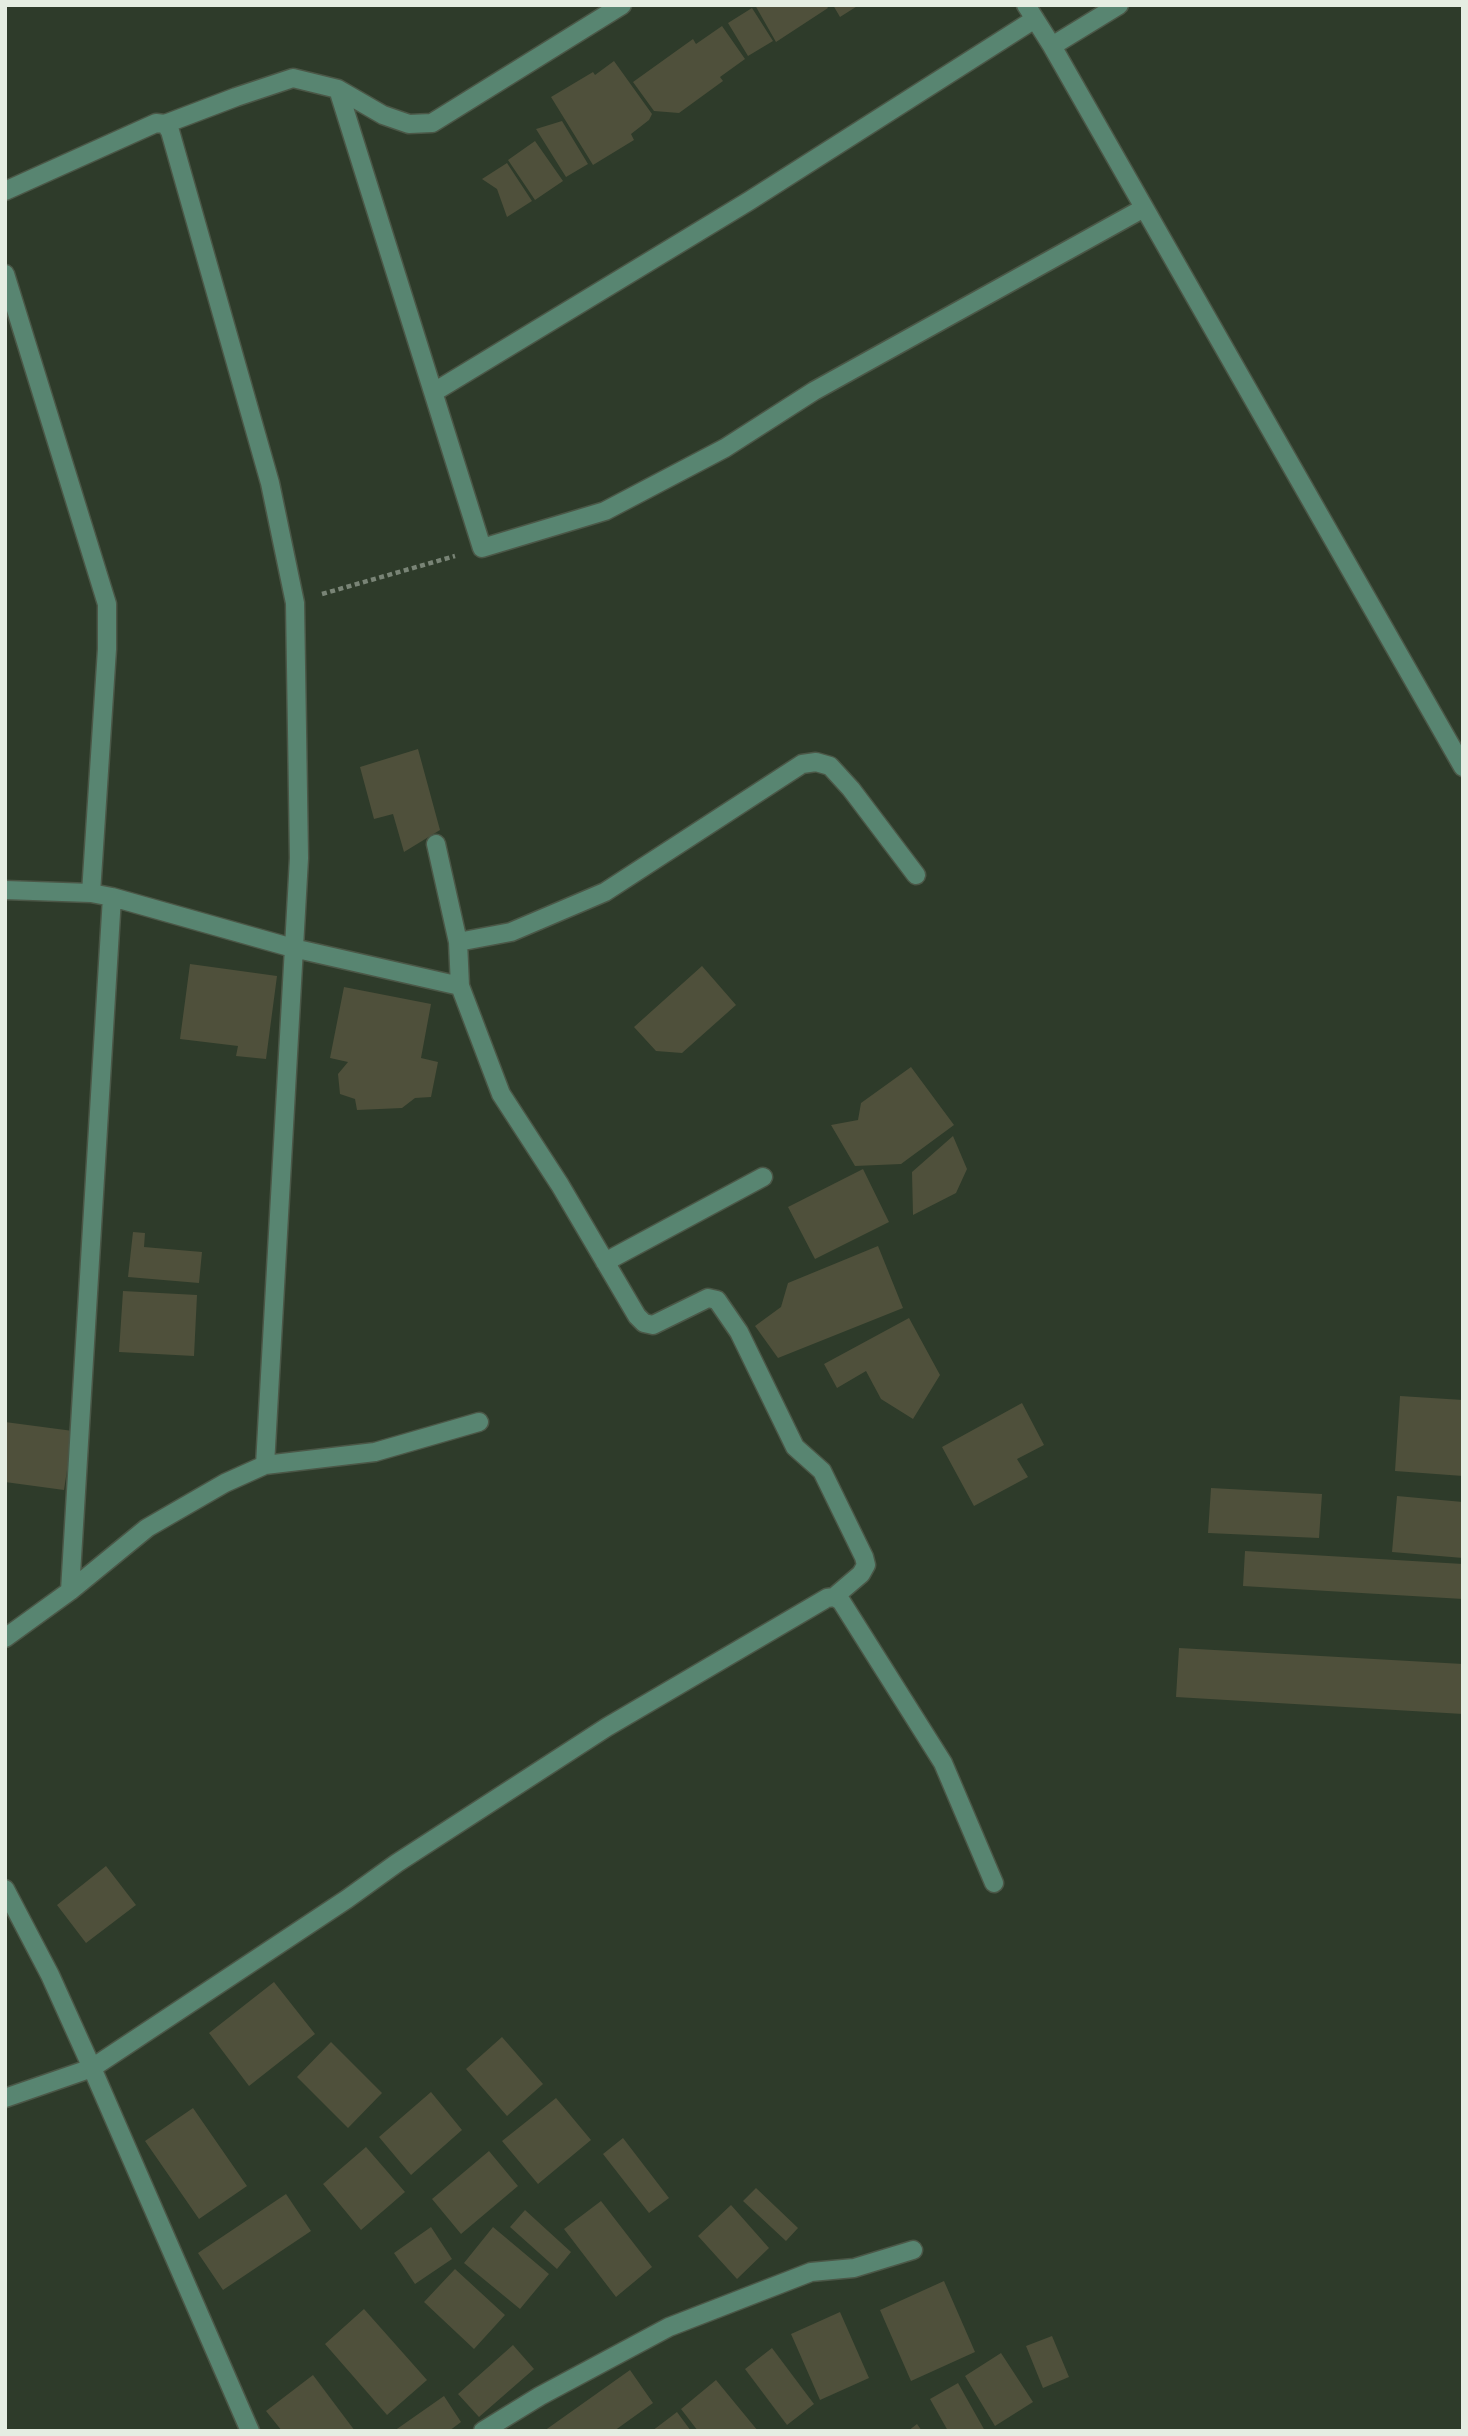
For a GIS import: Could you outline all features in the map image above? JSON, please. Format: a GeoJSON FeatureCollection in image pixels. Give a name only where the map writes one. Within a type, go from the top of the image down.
{"type":"FeatureCollection","features":[{"type":"Feature","properties":{"kind":"street"},"geometry":{"type":"LineString","coordinates":[[5,191],[156,123],[165,124],[293,79],[338,89],[383,115],[409,124],[432,123],[622,5]]}},
{"type":"Feature","properties":{"kind":"street"},"geometry":{"type":"LineString","coordinates":[[1052,46],[1119,5]]}},
{"type":"Feature","properties":{"kind":"street"},"geometry":{"type":"LineString","coordinates":[[433,392],[749,201],[1030,12],[1052,46],[1463,767]]}},
{"type":"Feature","properties":{"kind":"street"},"geometry":{"type":"LineString","coordinates":[[338,89],[482,548],[605,511],[725,448],[814,391],[1144,208]]}},
{"type":"Feature","properties":{"kind":"street"},"geometry":{"type":"LineString","coordinates":[[165,124],[170,131],[270,483],[295,603],[299,810],[265,1465]]}},
{"type":"Feature","properties":{"kind":"street"},"geometry":{"type":"LineString","coordinates":[[5,274],[107,604],[107,649],[91,893]]}},
{"type":"Feature","properties":{"kind":"street"},"geometry":{"type":"LineString","coordinates":[[458,942],[511,932],[605,892],[802,764],[816,762],[830,766],[852,789],[916,875]]}},
{"type":"Feature","properties":{"kind":"street"},"geometry":{"type":"LineString","coordinates":[[5,2098],[92,2068],[397,1863],[607,1727],[815,1605],[834,1597],[861,1574],[866,1565],[822,1471],[795,1447],[739,1332],[717,1300],[708,1298],[653,1325],[644,1323],[637,1316],[560,1185],[501,1094],[460,986],[458,942],[436,844]]}},
{"type":"Feature","properties":{"kind":"street"},"geometry":{"type":"LineString","coordinates":[[5,890],[91,893],[112,897],[293,948],[460,986]]}},
{"type":"Feature","properties":{"kind":"street"},"geometry":{"type":"LineString","coordinates":[[70,1591],[112,897]]}},
{"type":"Feature","properties":{"kind":"street"},"geometry":{"type":"LineString","coordinates":[[606,1262],[763,1177]]}},
{"type":"Feature","properties":{"kind":"street"},"geometry":{"type":"LineString","coordinates":[[5,1638],[70,1591],[147,1528],[225,1483],[265,1465],[375,1452],[479,1422]]}},
{"type":"Feature","properties":{"kind":"street"},"geometry":{"type":"LineString","coordinates":[[834,1597],[841,1601],[943,1763],[994,1883]]}},
{"type":"Feature","properties":{"kind":"street"},"geometry":{"type":"LineString","coordinates":[[5,1889],[50,1975],[250,2431]]}},
{"type":"Feature","properties":{"kind":"street"},"geometry":{"type":"LineString","coordinates":[[482,2431],[540,2396],[669,2327],[811,2272],[854,2268],[913,2250]]}},
{"type":"Feature","properties":{"kind":"path"},"geometry":{"type":"LineString","coordinates":[[295,603],[482,548]]}},
{"type":"Feature","properties":{"kind":"building"},"geometry":{"type":"Polygon","coordinates":[[[755,5],[826,5],[828,8],[776,42],[755,5]]]}},
{"type":"Feature","properties":{"kind":"building"},"geometry":{"type":"Polygon","coordinates":[[[833,5],[859,5],[840,17],[833,5]]]}},
{"type":"Feature","properties":{"kind":"building"},"geometry":{"type":"Polygon","coordinates":[[[752,8],[773,41],[748,56],[728,23],[752,8]]]}},
{"type":"Feature","properties":{"kind":"building"},"geometry":{"type":"Polygon","coordinates":[[[722,26],[745,59],[720,77],[723,81],[679,113],[654,111],[633,82],[693,39],[696,44],[722,26]]]}},
{"type":"Feature","properties":{"kind":"building"},"geometry":{"type":"Polygon","coordinates":[[[614,61],[652,114],[649,120],[631,134],[634,140],[593,165],[551,97],[593,72],[595,75],[614,61]]]}},
{"type":"Feature","properties":{"kind":"building"},"geometry":{"type":"Polygon","coordinates":[[[562,121],[588,164],[566,177],[536,129],[562,121]]]}},
{"type":"Feature","properties":{"kind":"building"},"geometry":{"type":"Polygon","coordinates":[[[535,141],[563,181],[535,200],[508,160],[535,141]]]}},
{"type":"Feature","properties":{"kind":"building"},"geometry":{"type":"Polygon","coordinates":[[[507,163],[532,201],[507,217],[497,189],[482,179],[507,163]]]}},
{"type":"Feature","properties":{"kind":"building"},"geometry":{"type":"Polygon","coordinates":[[[418,749],[440,830],[404,852],[393,814],[374,819],[360,767],[418,749]]]}},
{"type":"Feature","properties":{"kind":"building"},"geometry":{"type":"Polygon","coordinates":[[[190,964],[277,976],[266,1059],[236,1056],[238,1046],[180,1039],[190,964]]]}},
{"type":"Feature","properties":{"kind":"building"},"geometry":{"type":"Polygon","coordinates":[[[702,966],[736,1005],[682,1053],[656,1051],[634,1027],[702,966]]]}},
{"type":"Feature","properties":{"kind":"building"},"geometry":{"type":"Polygon","coordinates":[[[344,987],[431,1004],[421,1058],[438,1062],[431,1097],[415,1098],[402,1108],[357,1110],[355,1099],[340,1094],[338,1074],[348,1062],[330,1058],[344,987]]]}},
{"type":"Feature","properties":{"kind":"building"},"geometry":{"type":"Polygon","coordinates":[[[911,1067],[954,1125],[901,1164],[855,1166],[831,1125],[858,1120],[861,1103],[911,1067]]]}},
{"type":"Feature","properties":{"kind":"building"},"geometry":{"type":"Polygon","coordinates":[[[953,1136],[967,1169],[956,1193],[913,1215],[912,1172],[953,1136]]]}},
{"type":"Feature","properties":{"kind":"building"},"geometry":{"type":"Polygon","coordinates":[[[863,1169],[889,1222],[815,1259],[788,1207],[863,1169]]]}},
{"type":"Feature","properties":{"kind":"building"},"geometry":{"type":"Polygon","coordinates":[[[133,1232],[145,1233],[144,1247],[202,1252],[199,1283],[128,1277],[133,1232]]]}},
{"type":"Feature","properties":{"kind":"building"},"geometry":{"type":"Polygon","coordinates":[[[878,1246],[903,1308],[778,1358],[755,1326],[781,1307],[788,1283],[878,1246]]]}},
{"type":"Feature","properties":{"kind":"building"},"geometry":{"type":"Polygon","coordinates":[[[123,1291],[197,1295],[194,1356],[119,1352],[123,1291]]]}},
{"type":"Feature","properties":{"kind":"building"},"geometry":{"type":"Polygon","coordinates":[[[909,1318],[940,1375],[913,1419],[881,1399],[866,1371],[837,1388],[824,1364],[909,1318]]]}},
{"type":"Feature","properties":{"kind":"building"},"geometry":{"type":"Polygon","coordinates":[[[1400,1396],[1463,1400],[1463,1476],[1395,1471],[1400,1396]]]}},
{"type":"Feature","properties":{"kind":"building"},"geometry":{"type":"Polygon","coordinates":[[[1022,1403],[1044,1445],[1017,1459],[1028,1477],[974,1506],[942,1447],[1022,1403]]]}},
{"type":"Feature","properties":{"kind":"building"},"geometry":{"type":"Polygon","coordinates":[[[5,1422],[73,1431],[64,1490],[5,1482],[5,1422]]]}},
{"type":"Feature","properties":{"kind":"building"},"geometry":{"type":"Polygon","coordinates":[[[1211,1488],[1322,1494],[1319,1538],[1208,1533],[1211,1488]]]}},
{"type":"Feature","properties":{"kind":"building"},"geometry":{"type":"Polygon","coordinates":[[[1397,1496],[1463,1502],[1463,1558],[1392,1552],[1397,1496]]]}},
{"type":"Feature","properties":{"kind":"building"},"geometry":{"type":"Polygon","coordinates":[[[1245,1551],[1463,1564],[1463,1599],[1243,1586],[1245,1551]]]}},
{"type":"Feature","properties":{"kind":"building"},"geometry":{"type":"Polygon","coordinates":[[[1179,1648],[1463,1664],[1463,1714],[1176,1697],[1179,1648]]]}},
{"type":"Feature","properties":{"kind":"building"},"geometry":{"type":"Polygon","coordinates":[[[106,1866],[136,1905],[86,1943],[57,1905],[106,1866]]]}},
{"type":"Feature","properties":{"kind":"building"},"geometry":{"type":"Polygon","coordinates":[[[274,1982],[315,2034],[249,2086],[209,2033],[274,1982]]]}},
{"type":"Feature","properties":{"kind":"building"},"geometry":{"type":"Polygon","coordinates":[[[502,2037],[543,2084],[507,2116],[466,2069],[502,2037]]]}},
{"type":"Feature","properties":{"kind":"building"},"geometry":{"type":"Polygon","coordinates":[[[331,2042],[382,2093],[348,2128],[297,2077],[331,2042]]]}},
{"type":"Feature","properties":{"kind":"building"},"geometry":{"type":"Polygon","coordinates":[[[431,2092],[462,2130],[411,2175],[379,2137],[431,2092]]]}},
{"type":"Feature","properties":{"kind":"building"},"geometry":{"type":"Polygon","coordinates":[[[556,2098],[591,2140],[538,2184],[502,2141],[556,2098]]]}},
{"type":"Feature","properties":{"kind":"building"},"geometry":{"type":"Polygon","coordinates":[[[193,2108],[247,2186],[199,2219],[145,2141],[193,2108]]]}},
{"type":"Feature","properties":{"kind":"building"},"geometry":{"type":"Polygon","coordinates":[[[623,2138],[669,2198],[649,2213],[603,2154],[623,2138]]]}},
{"type":"Feature","properties":{"kind":"building"},"geometry":{"type":"Polygon","coordinates":[[[366,2147],[405,2192],[361,2230],[323,2184],[366,2147]]]}},
{"type":"Feature","properties":{"kind":"building"},"geometry":{"type":"Polygon","coordinates":[[[489,2151],[518,2186],[461,2234],[432,2199],[489,2151]]]}},
{"type":"Feature","properties":{"kind":"building"},"geometry":{"type":"Polygon","coordinates":[[[756,2188],[798,2228],[786,2241],[743,2201],[756,2188]]]}},
{"type":"Feature","properties":{"kind":"building"},"geometry":{"type":"Polygon","coordinates":[[[286,2194],[311,2231],[223,2290],[198,2253],[286,2194]]]}},
{"type":"Feature","properties":{"kind":"building"},"geometry":{"type":"Polygon","coordinates":[[[601,2201],[652,2267],[616,2297],[564,2229],[601,2201]]]}},
{"type":"Feature","properties":{"kind":"building"},"geometry":{"type":"Polygon","coordinates":[[[731,2205],[769,2248],[737,2279],[698,2236],[731,2205]]]}},
{"type":"Feature","properties":{"kind":"building"},"geometry":{"type":"Polygon","coordinates":[[[525,2210],[571,2252],[557,2269],[510,2227],[525,2210]]]}},
{"type":"Feature","properties":{"kind":"building"},"geometry":{"type":"Polygon","coordinates":[[[431,2227],[452,2259],[415,2284],[394,2253],[431,2227]]]}},
{"type":"Feature","properties":{"kind":"building"},"geometry":{"type":"Polygon","coordinates":[[[493,2227],[549,2274],[520,2309],[464,2263],[493,2227]]]}},
{"type":"Feature","properties":{"kind":"building"},"geometry":{"type":"Polygon","coordinates":[[[455,2269],[505,2315],[474,2349],[424,2302],[455,2269]]]}},
{"type":"Feature","properties":{"kind":"building"},"geometry":{"type":"Polygon","coordinates":[[[944,2281],[975,2352],[911,2381],[880,2310],[944,2281]]]}},
{"type":"Feature","properties":{"kind":"building"},"geometry":{"type":"Polygon","coordinates":[[[364,2309],[427,2380],[387,2415],[325,2344],[364,2309]]]}},
{"type":"Feature","properties":{"kind":"building"},"geometry":{"type":"Polygon","coordinates":[[[840,2312],[869,2378],[820,2400],[791,2334],[840,2312]]]}},
{"type":"Feature","properties":{"kind":"building"},"geometry":{"type":"Polygon","coordinates":[[[1052,2336],[1069,2377],[1043,2388],[1026,2346],[1052,2336]]]}},
{"type":"Feature","properties":{"kind":"building"},"geometry":{"type":"Polygon","coordinates":[[[513,2345],[534,2369],[479,2417],[458,2394],[513,2345]]]}},
{"type":"Feature","properties":{"kind":"building"},"geometry":{"type":"Polygon","coordinates":[[[772,2348],[814,2404],[787,2425],[745,2369],[772,2348]]]}},
{"type":"Feature","properties":{"kind":"building"},"geometry":{"type":"Polygon","coordinates":[[[1001,2353],[1033,2402],[995,2426],[965,2376],[1001,2353]]]}},
{"type":"Feature","properties":{"kind":"building"},"geometry":{"type":"Polygon","coordinates":[[[630,2370],[653,2403],[614,2431],[544,2431],[630,2370]]]}},
{"type":"Feature","properties":{"kind":"building"},"geometry":{"type":"Polygon","coordinates":[[[313,2375],[355,2431],[282,2431],[266,2411],[313,2375]]]}},
{"type":"Feature","properties":{"kind":"building"},"geometry":{"type":"Polygon","coordinates":[[[716,2380],[758,2431],[698,2431],[681,2409],[716,2380]]]}},
{"type":"Feature","properties":{"kind":"building"},"geometry":{"type":"Polygon","coordinates":[[[958,2383],[985,2431],[948,2431],[930,2399],[958,2383]]]}},
{"type":"Feature","properties":{"kind":"building"},"geometry":{"type":"Polygon","coordinates":[[[444,2396],[461,2422],[449,2431],[394,2431],[444,2396]]]}},
{"type":"Feature","properties":{"kind":"building"},"geometry":{"type":"Polygon","coordinates":[[[677,2412],[691,2431],[652,2431],[677,2412]]]}},
{"type":"Feature","properties":{"kind":"building"},"geometry":{"type":"Polygon","coordinates":[[[917,2424],[922,2431],[908,2431],[917,2424]]]}}]}
